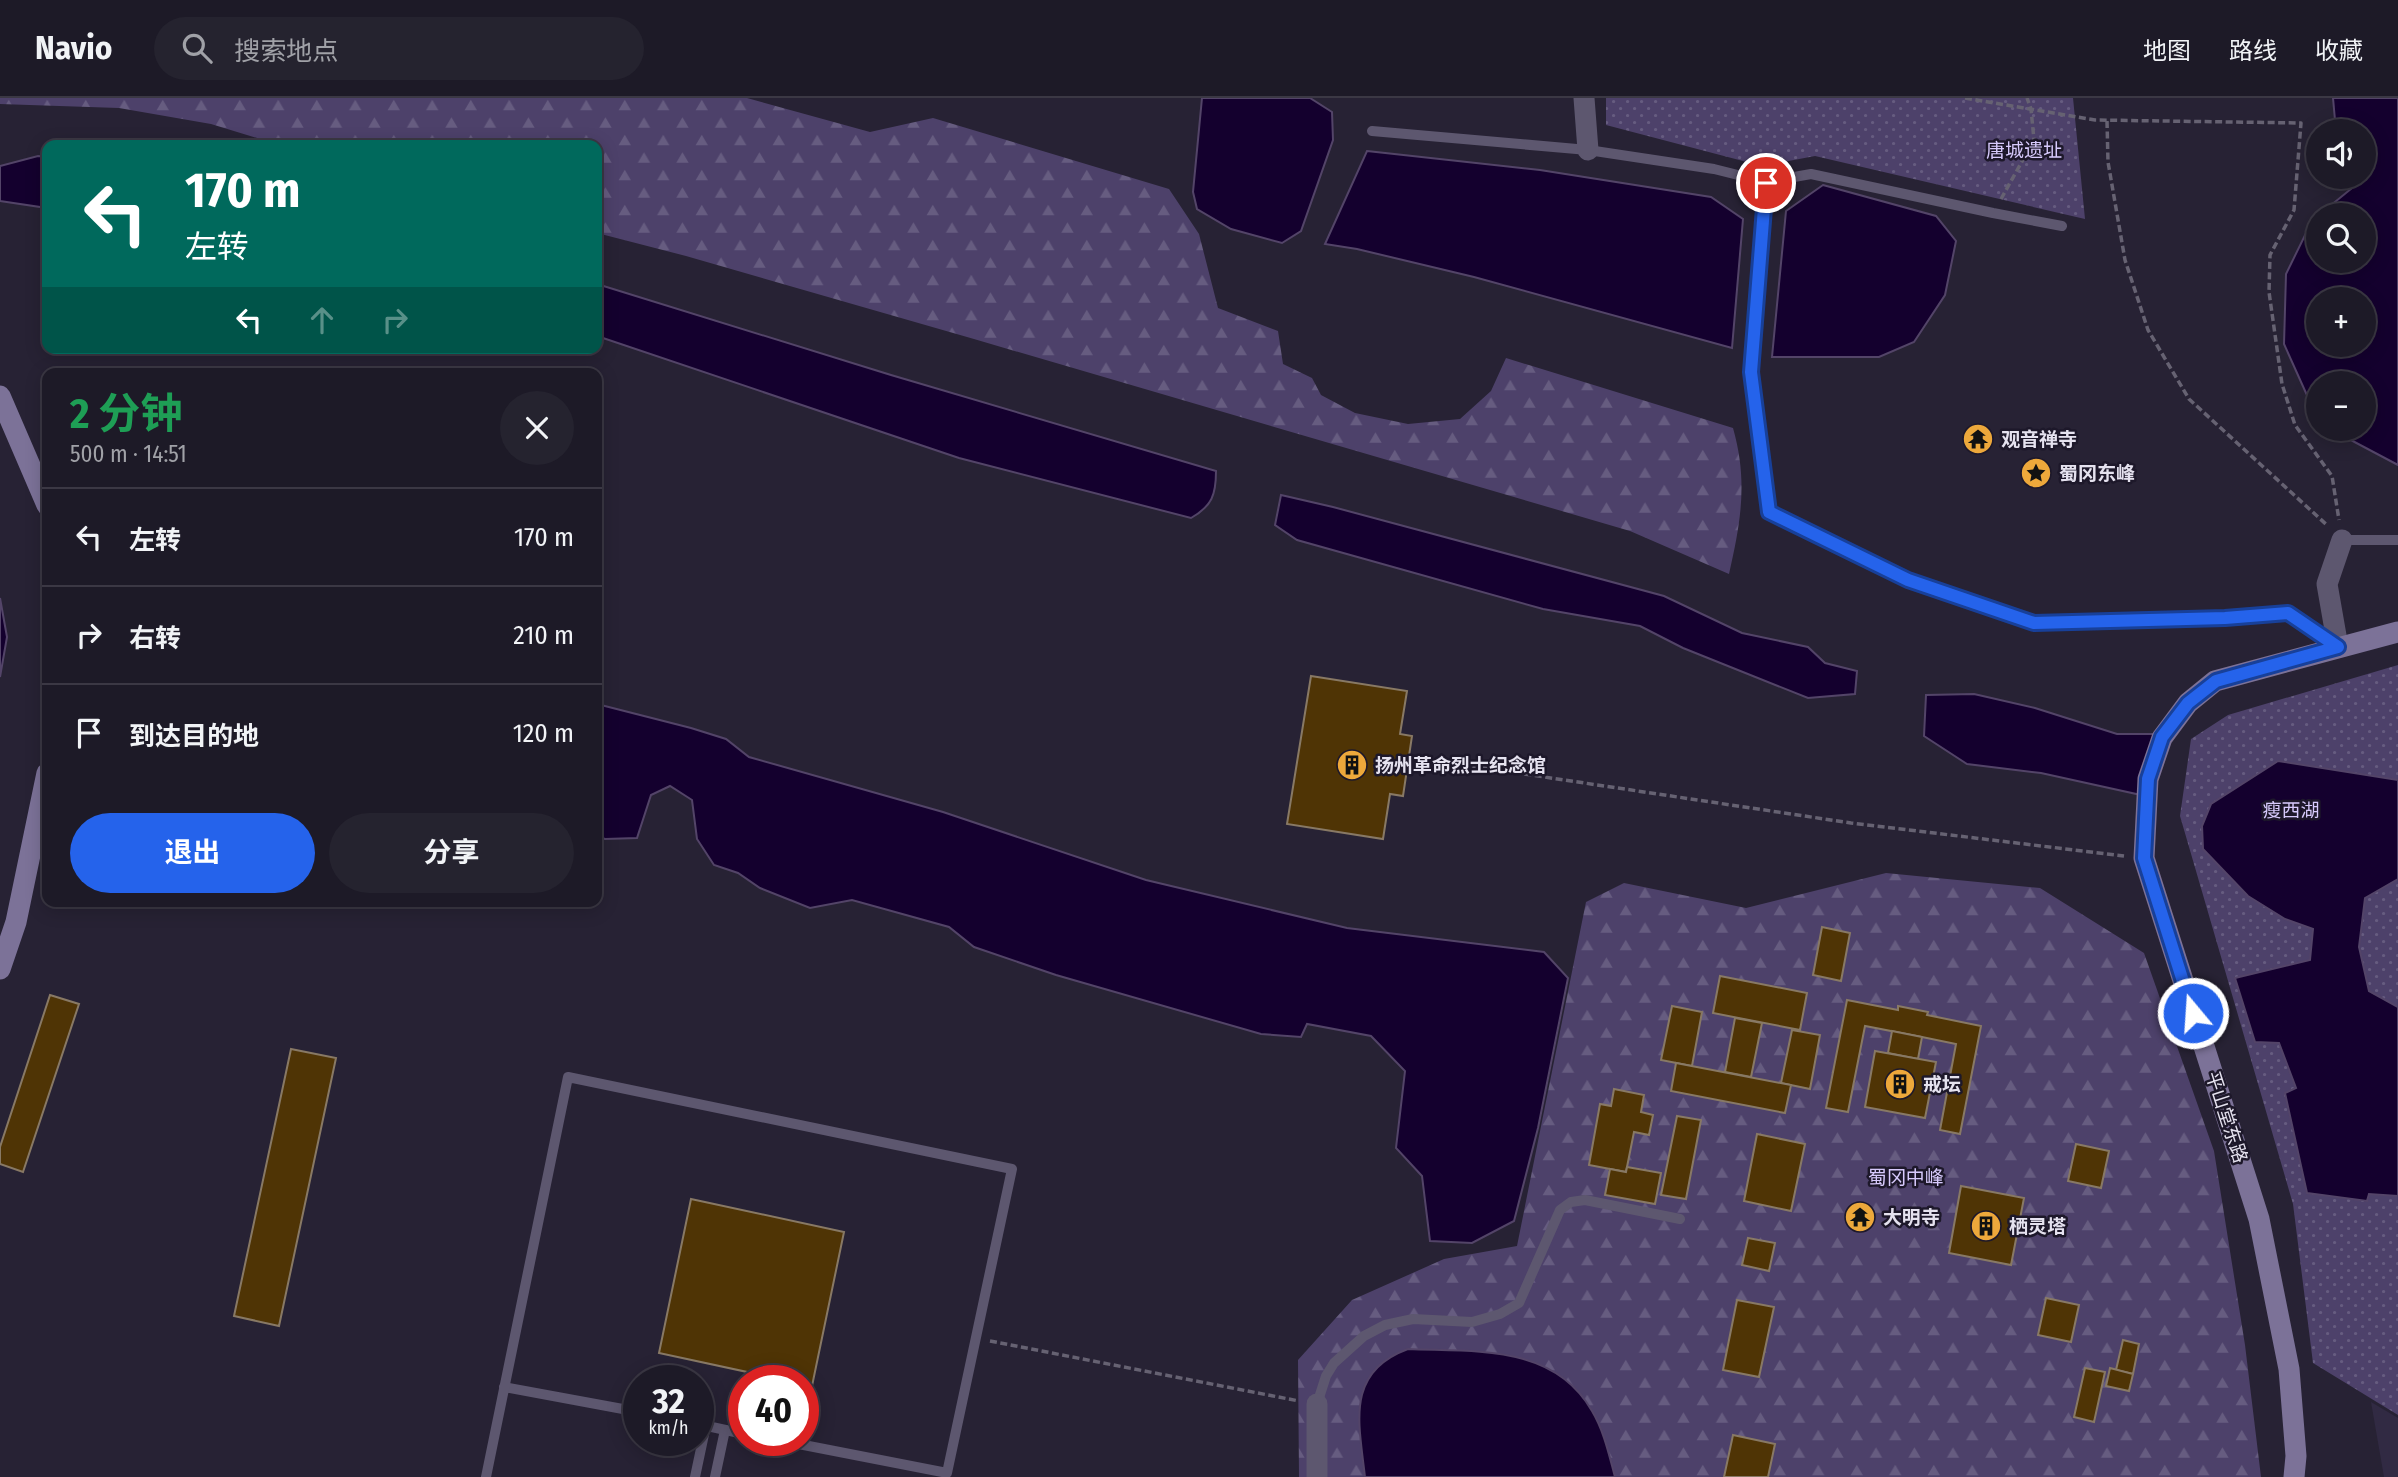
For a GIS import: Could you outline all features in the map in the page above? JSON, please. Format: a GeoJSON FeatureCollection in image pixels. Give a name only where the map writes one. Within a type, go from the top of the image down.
{"type":"FeatureCollection","features":[{"type":"Feature","properties":{"kind":"street"},"geometry":{"type":"LineString","coordinates":[[1584,98],[1588,150]]}},
{"type":"Feature","properties":{"kind":"street"},"geometry":{"type":"LineString","coordinates":[[0,396],[42,493]]}},
{"type":"Feature","properties":{"kind":"street"},"geometry":{"type":"LineString","coordinates":[[2338,647],[2327,584],[2342,540]]}},
{"type":"Feature","properties":{"kind":"street","name":"平山堂东路"},"geometry":{"type":"LineString","coordinates":[[2294,1477],[2296,1456],[2289,1369],[2259,1219],[2144,858],[2148,779],[2162,737],[2188,703],[2216,681],[2398,632]]}},
{"type":"Feature","properties":{"kind":"street"},"geometry":{"type":"LineString","coordinates":[[0,969],[42,794]]}},
{"type":"Feature","properties":{"kind":"street"},"geometry":{"type":"LineString","coordinates":[[1317,1404],[1317,1477]]}},
{"type":"Feature","properties":{"kind":"lane"},"geometry":{"type":"LineString","coordinates":[[1372,131],[1588,150],[1714,169],[1766,183],[1811,174],[2062,226]]}},
{"type":"Feature","properties":{"kind":"lane"},"geometry":{"type":"LineString","coordinates":[[1766,183],[1751,372],[1769,512],[1908,580],[2034,623],[2225,618],[2288,613],[2338,647]]}},
{"type":"Feature","properties":{"kind":"lane"},"geometry":{"type":"LineString","coordinates":[[2342,540],[2398,540]]}},
{"type":"Feature","properties":{"kind":"lane"},"geometry":{"type":"LineString","coordinates":[[486,1477],[568,1077],[1012,1169],[947,1473],[819,1448]]}},
{"type":"Feature","properties":{"kind":"lane"},"geometry":{"type":"LineString","coordinates":[[1317,1404],[1326,1376],[1334,1363],[1364,1336],[1385,1325],[1413,1319],[1472,1322],[1500,1314],[1519,1304],[1560,1210],[1571,1202],[1585,1200],[1680,1219]]}},
{"type":"Feature","properties":{"kind":"lane"},"geometry":{"type":"LineString","coordinates":[[504,1387],[623,1409]]}},
{"type":"Feature","properties":{"kind":"lane"},"geometry":{"type":"LineString","coordinates":[[714,1427],[728,1431]]}},
{"type":"Feature","properties":{"kind":"lane"},"geometry":{"type":"LineString","coordinates":[[715,1477],[724,1430]]}},
{"type":"Feature","properties":{"kind":"lane"},"geometry":{"type":"LineString","coordinates":[[695,1477],[698,1456]]}},
{"type":"Feature","properties":{"kind":"path"},"geometry":{"type":"LineString","coordinates":[[1965,98],[2108,120],[2301,122],[2294,210],[2270,255],[2269,292],[2281,384],[2295,425],[2332,476],[2342,540]]}},
{"type":"Feature","properties":{"kind":"path"},"geometry":{"type":"LineString","coordinates":[[1993,213],[2034,141],[2031,109],[2027,98]]}},
{"type":"Feature","properties":{"kind":"path"},"geometry":{"type":"LineString","coordinates":[[2108,120],[2108,162],[2124,260],[2148,330],[2189,399],[2342,540]]}},
{"type":"Feature","properties":{"kind":"path"},"geometry":{"type":"LineString","coordinates":[[1432,760],[1851,823],[2144,858]]}},
{"type":"Feature","properties":{"kind":"path"},"geometry":{"type":"LineString","coordinates":[[974,1338],[1317,1404]]}},
{"type":"Feature","properties":{"kind":"shaded area"},"geometry":{"type":"Polygon","coordinates":[[[1202,98],[1310,98],[1332,112],[1333,140],[1301,231],[1282,243],[1231,229],[1197,209],[1193,192],[1202,98]]]}},
{"type":"Feature","properties":{"kind":"shaded area"},"geometry":{"type":"Polygon","coordinates":[[[2333,98],[2398,98],[2398,465],[2353,441],[2376,441],[2376,371],[2306,371],[2306,393],[2284,344],[2286,274],[2306,233],[2306,273],[2376,273],[2376,203],[2334,203],[2351,189],[2376,189],[2376,119],[2335,119],[2333,98]]]}},
{"type":"Feature","properties":{"kind":"shaded area"},"geometry":{"type":"Polygon","coordinates":[[[1367,151],[1540,170],[1711,197],[1743,219],[1732,348],[1474,277],[1325,244],[1367,151]]]}},
{"type":"Feature","properties":{"kind":"shaded area"},"geometry":{"type":"Polygon","coordinates":[[[42,156],[42,207],[0,201],[0,166],[42,156]]]}},
{"type":"Feature","properties":{"kind":"shaded area"},"geometry":{"type":"Polygon","coordinates":[[[1823,185],[1936,216],[1956,241],[1945,295],[1914,342],[1879,357],[1772,357],[1786,211],[1823,185]]]}},
{"type":"Feature","properties":{"kind":"shaded area"},"geometry":{"type":"Polygon","coordinates":[[[602,286],[1216,471],[1215,487],[1208,504],[1191,518],[959,458],[602,338],[602,286]]]}},
{"type":"Feature","properties":{"kind":"shaded area"},"geometry":{"type":"Polygon","coordinates":[[[1281,495],[1664,596],[1742,633],[1808,647],[1825,663],[1857,671],[1855,694],[1808,698],[1683,648],[1640,626],[1543,609],[1297,540],[1275,525],[1281,495]]]}},
{"type":"Feature","properties":{"kind":"shaded area"},"geometry":{"type":"Polygon","coordinates":[[[0,598],[7,637],[0,677],[0,598]]]}},
{"type":"Feature","properties":{"kind":"shaded area"},"geometry":{"type":"Polygon","coordinates":[[[1974,694],[2035,708],[2117,734],[2156,734],[2141,795],[2041,773],[1967,764],[1924,736],[1926,695],[1974,694]]]}},
{"type":"Feature","properties":{"kind":"shaded area"},"geometry":{"type":"Polygon","coordinates":[[[602,705],[726,739],[749,757],[943,812],[1146,880],[1347,928],[1544,952],[1568,978],[1538,1128],[1514,1221],[1472,1243],[1430,1241],[1422,1176],[1396,1148],[1405,1071],[1371,1036],[1307,1024],[1301,1037],[1261,1034],[1056,975],[974,947],[949,927],[852,900],[810,908],[760,888],[738,873],[714,865],[697,839],[692,800],[670,786],[651,795],[637,838],[602,838],[602,705]]]}},
{"type":"Feature","properties":{"kind":"shaded area","name":"瘦西湖"},"geometry":{"type":"Polygon","coordinates":[[[2278,761],[2398,780],[2398,879],[2365,898],[2359,947],[2369,991],[2398,1007],[2398,1196],[2369,1194],[2367,1201],[2307,1193],[2285,1093],[2296,1088],[2279,1043],[2255,1042],[2235,978],[2310,960],[2313,929],[2285,919],[2248,896],[2203,849],[2202,826],[2211,804],[2278,761]]]}},
{"type":"Feature","properties":{"kind":"shaded area"},"geometry":{"type":"Polygon","coordinates":[[[1408,1349],[1486,1352],[1511,1356],[1557,1373],[1576,1389],[1592,1411],[1603,1435],[1615,1477],[1365,1477],[1359,1419],[1365,1385],[1374,1371],[1388,1359],[1408,1349]]]}},
{"type":"Feature","properties":{"kind":"shaded area"},"geometry":{"type":"Polygon","coordinates":[[[2371,1402],[2398,1418],[2398,1477],[2384,1477],[2371,1402]]]}},
{"type":"Feature","properties":{"kind":"green space"},"geometry":{"type":"Polygon","coordinates":[[[0,98],[747,98],[870,132],[933,118],[1169,189],[1199,234],[1218,308],[1278,331],[1283,364],[1312,378],[1321,395],[1355,413],[1408,424],[1460,419],[1491,391],[1506,358],[1733,428],[1738,447],[1741,501],[1729,574],[1630,531],[974,339],[602,234],[602,140],[264,140],[211,124],[119,108],[0,104],[0,98]]]}},
{"type":"Feature","properties":{"kind":"green space","name":"唐城遗址"},"geometry":{"type":"Polygon","coordinates":[[[1606,98],[2073,98],[2085,219],[1815,156],[1762,166],[1606,125],[1606,98]]]}},
{"type":"Feature","properties":{"kind":"green space","name":"瘦西湖"},"geometry":{"type":"Polygon","coordinates":[[[2398,665],[2398,1415],[2313,1363],[2293,1204],[2180,816],[2191,739],[2228,715],[2398,665]]]}},
{"type":"Feature","properties":{"kind":"green space","name":"蜀冈中峰"},"geometry":{"type":"Polygon","coordinates":[[[1886,873],[2040,888],[2144,953],[2214,1151],[2245,1345],[2261,1477],[1299,1477],[1298,1360],[1352,1300],[1444,1259],[1517,1246],[1586,902],[1624,883],[1746,908],[1886,873]]]}},
{"type":"Feature","properties":{"kind":"building","name":"扬州革命烈士纪念馆"},"geometry":{"type":"Polygon","coordinates":[[[1311,676],[1407,691],[1400,734],[1412,736],[1403,796],[1390,794],[1383,839],[1287,824],[1311,676]]]}},
{"type":"Feature","properties":{"kind":"building"},"geometry":{"type":"Polygon","coordinates":[[[1822,927],[1850,933],[1841,981],[1813,975],[1822,927]]]}},
{"type":"Feature","properties":{"kind":"building"},"geometry":{"type":"Polygon","coordinates":[[[1720,976],[1807,993],[1800,1030],[1713,1013],[1720,976]]]}},
{"type":"Feature","properties":{"kind":"building"},"geometry":{"type":"Polygon","coordinates":[[[50,995],[79,1004],[23,1172],[0,1164],[0,1147],[50,995]]]}},
{"type":"Feature","properties":{"kind":"building"},"geometry":{"type":"Polygon","coordinates":[[[1847,1000],[1898,1010],[1898,1006],[1981,1026],[1960,1134],[1940,1130],[1956,1044],[1922,1037],[1865,1026],[1848,1112],[1826,1108],[1847,1000]]]}},
{"type":"Feature","properties":{"kind":"building"},"geometry":{"type":"Polygon","coordinates":[[[1672,1006],[1702,1012],[1692,1066],[1661,1060],[1672,1006]]]}},
{"type":"Feature","properties":{"kind":"building"},"geometry":{"type":"Polygon","coordinates":[[[1735,1018],[1762,1023],[1751,1077],[1725,1072],[1735,1018]]]}},
{"type":"Feature","properties":{"kind":"building"},"geometry":{"type":"Polygon","coordinates":[[[1792,1030],[1820,1035],[1810,1089],[1781,1083],[1792,1030]]]}},
{"type":"Feature","properties":{"kind":"building"},"geometry":{"type":"Polygon","coordinates":[[[1892,1031],[1922,1037],[1918,1059],[1888,1053],[1892,1031]]]}},
{"type":"Feature","properties":{"kind":"building"},"geometry":{"type":"Polygon","coordinates":[[[291,1049],[336,1058],[279,1326],[234,1316],[291,1049]]]}},
{"type":"Feature","properties":{"kind":"building","name":"戒坛"},"geometry":{"type":"Polygon","coordinates":[[[1875,1051],[1936,1062],[1925,1118],[1865,1107],[1875,1051]]]}},
{"type":"Feature","properties":{"kind":"building"},"geometry":{"type":"Polygon","coordinates":[[[1676,1063],[1791,1085],[1785,1113],[1671,1091],[1676,1063]]]}},
{"type":"Feature","properties":{"kind":"building"},"geometry":{"type":"Polygon","coordinates":[[[1614,1089],[1644,1095],[1641,1112],[1653,1115],[1649,1135],[1634,1132],[1626,1172],[1589,1165],[1600,1104],[1611,1106],[1614,1089]]]}},
{"type":"Feature","properties":{"kind":"building"},"geometry":{"type":"Polygon","coordinates":[[[1677,1116],[1701,1120],[1686,1199],[1661,1195],[1677,1116]]]}},
{"type":"Feature","properties":{"kind":"building"},"geometry":{"type":"Polygon","coordinates":[[[1757,1134],[1805,1144],[1791,1211],[1744,1201],[1757,1134]]]}},
{"type":"Feature","properties":{"kind":"building"},"geometry":{"type":"Polygon","coordinates":[[[2076,1144],[2109,1151],[2101,1188],[2068,1181],[2076,1144]]]}},
{"type":"Feature","properties":{"kind":"building"},"geometry":{"type":"Polygon","coordinates":[[[1627,1167],[1661,1173],[1655,1204],[1605,1195],[1610,1169],[1626,1172],[1627,1167]]]}},
{"type":"Feature","properties":{"kind":"building","name":"栖灵塔"},"geometry":{"type":"Polygon","coordinates":[[[1961,1186],[2024,1198],[2011,1265],[1949,1253],[1961,1186]]]}},
{"type":"Feature","properties":{"kind":"building"},"geometry":{"type":"Polygon","coordinates":[[[691,1199],[844,1232],[816,1365],[728,1365],[728,1368],[659,1353],[691,1199]]]}},
{"type":"Feature","properties":{"kind":"building"},"geometry":{"type":"Polygon","coordinates":[[[1748,1238],[1775,1243],[1769,1271],[1742,1265],[1748,1238]]]}},
{"type":"Feature","properties":{"kind":"building"},"geometry":{"type":"Polygon","coordinates":[[[2046,1298],[2079,1305],[2071,1342],[2038,1335],[2046,1298]]]}},
{"type":"Feature","properties":{"kind":"building"},"geometry":{"type":"Polygon","coordinates":[[[1737,1300],[1774,1307],[1759,1377],[1723,1370],[1737,1300]]]}},
{"type":"Feature","properties":{"kind":"building"},"geometry":{"type":"Polygon","coordinates":[[[2123,1340],[2139,1344],[2133,1374],[2116,1370],[2123,1340]]]}},
{"type":"Feature","properties":{"kind":"building"},"geometry":{"type":"Polygon","coordinates":[[[2085,1368],[2105,1372],[2094,1422],[2074,1417],[2085,1368]]]}},
{"type":"Feature","properties":{"kind":"building"},"geometry":{"type":"Polygon","coordinates":[[[2110,1368],[2133,1374],[2129,1391],[2106,1386],[2110,1368]]]}},
{"type":"Feature","properties":{"kind":"building"},"geometry":{"type":"Polygon","coordinates":[[[1733,1435],[1775,1444],[1768,1477],[1724,1477],[1733,1435]]]}},
{"type":"Feature","properties":{"kind":"place","name":"观音禅寺"},"geometry":{"type":"Point","coordinates":[1978,439]}},
{"type":"Feature","properties":{"kind":"place","name":"蜀冈东峰"},"geometry":{"type":"Point","coordinates":[2036,473]}},
{"type":"Feature","properties":{"kind":"place","name":"扬州革命烈士纪念馆"},"geometry":{"type":"Point","coordinates":[1352,765]}},
{"type":"Feature","properties":{"kind":"place","name":"戒坛"},"geometry":{"type":"Point","coordinates":[1900,1084]}},
{"type":"Feature","properties":{"kind":"place","name":"大明寺"},"geometry":{"type":"Point","coordinates":[1860,1217]}},
{"type":"Feature","properties":{"kind":"place","name":"栖灵塔"},"geometry":{"type":"Point","coordinates":[1986,1226]}},
{"type":"Feature","properties":{"kind":"route"},"geometry":{"type":"LineString","coordinates":[[1766,183],[1751,372],[1769,512],[1908,580],[2034,623],[2225,618],[2288,613],[2338,647],[2216,681],[2188,703],[2162,737],[2148,779],[2144,858],[2193,1013]]}}]}
